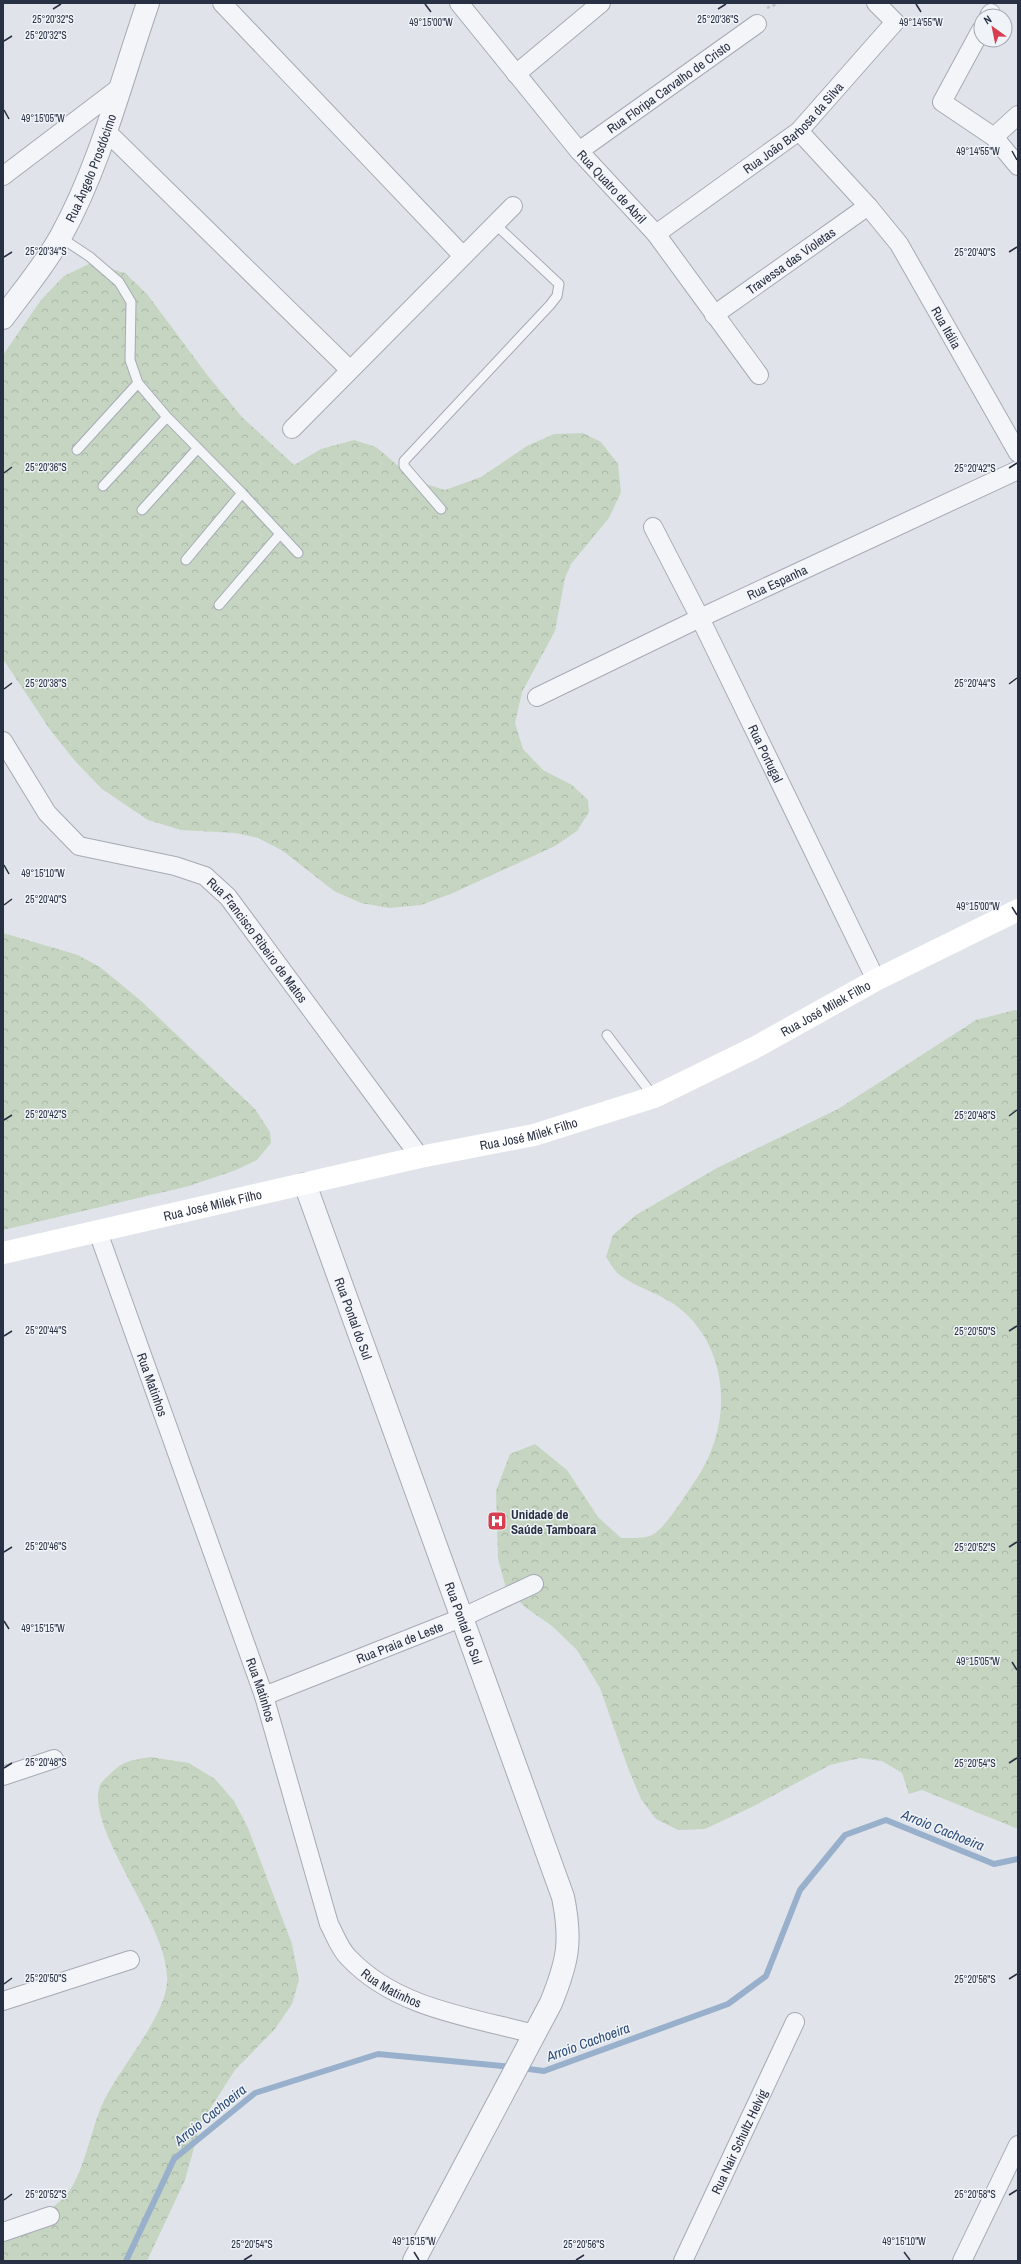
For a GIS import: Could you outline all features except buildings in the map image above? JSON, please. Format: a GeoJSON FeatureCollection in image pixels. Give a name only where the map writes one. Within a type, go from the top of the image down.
{"type":"FeatureCollection","features":[{"type":"Feature","properties":{"kind":"main road","name":"Rua José Milek Filho"},"geometry":{"type":"LineString","coordinates":[[3,1254],[420,1157],[534,1135],[654,1097],[754,1048],[876,980],[1018,910]]}},
{"type":"Feature","properties":{"kind":"street","name":"Rua Ângelo Prosdócimo"},"geometry":{"type":"LineString","coordinates":[[3,318],[60,237],[77,204],[107,132],[119,88],[148,3]]}},
{"type":"Feature","properties":{"kind":"street"},"geometry":{"type":"LineString","coordinates":[[222,3],[463,256]]}},
{"type":"Feature","properties":{"kind":"street","name":"Rua Quatro de Abril"},"geometry":{"type":"LineString","coordinates":[[459,3],[579,151],[656,234],[759,375]]}},
{"type":"Feature","properties":{"kind":"street"},"geometry":{"type":"LineString","coordinates":[[516,74],[601,3]]}},
{"type":"Feature","properties":{"kind":"street","name":"Rua João Barbosa da Silva"},"geometry":{"type":"LineString","coordinates":[[656,234],[799,131],[895,22],[876,3]]}},
{"type":"Feature","properties":{"kind":"street","name":"Rua Floripa Carvalho de Cristo"},"geometry":{"type":"LineString","coordinates":[[579,151],[758,24]]}},
{"type":"Feature","properties":{"kind":"street"},"geometry":{"type":"LineString","coordinates":[[973,45],[942,102],[994,136],[1018,166]]}},
{"type":"Feature","properties":{"kind":"street"},"geometry":{"type":"LineString","coordinates":[[3,176],[119,88]]}},
{"type":"Feature","properties":{"kind":"street"},"geometry":{"type":"LineString","coordinates":[[994,136],[1018,115]]}},
{"type":"Feature","properties":{"kind":"street","name":"Rua Itália"},"geometry":{"type":"LineString","coordinates":[[799,131],[868,206],[899,244],[1018,453]]}},
{"type":"Feature","properties":{"kind":"street"},"geometry":{"type":"LineString","coordinates":[[107,132],[349,369]]}},
{"type":"Feature","properties":{"kind":"street"},"geometry":{"type":"LineString","coordinates":[[292,429],[349,369],[513,206]]}},
{"type":"Feature","properties":{"kind":"street","name":"Travessa das Violetas"},"geometry":{"type":"LineString","coordinates":[[714,315],[868,206]]}},
{"type":"Feature","properties":{"kind":"street","name":"Rua Espanha"},"geometry":{"type":"LineString","coordinates":[[537,697],[700,618],[1018,470]]}},
{"type":"Feature","properties":{"kind":"street","name":"Rua Portugal"},"geometry":{"type":"LineString","coordinates":[[653,527],[700,618],[876,980]]}},
{"type":"Feature","properties":{"kind":"street","name":"Rua Francisco Ribeiro de Matos"},"geometry":{"type":"LineString","coordinates":[[3,741],[47,813],[79,846],[175,866],[205,876],[228,897],[420,1157]]}},
{"type":"Feature","properties":{"kind":"street","name":"Rua Pontal do Sul"},"geometry":{"type":"LineString","coordinates":[[305,1184],[563,1897],[568,1921],[568,1951],[561,1978],[534,2034],[414,2261]]}},
{"type":"Feature","properties":{"kind":"street","name":"Rua Matinhos"},"geometry":{"type":"LineString","coordinates":[[98,1232],[264,1696],[329,1924],[348,1957],[376,1982],[422,2004],[534,2034]]}},
{"type":"Feature","properties":{"kind":"street","name":"Rua Praia de Leste"},"geometry":{"type":"LineString","coordinates":[[264,1696],[461,1618],[534,1584]]}},
{"type":"Feature","properties":{"kind":"street"},"geometry":{"type":"LineString","coordinates":[[3,1776],[54,1759]]}},
{"type":"Feature","properties":{"kind":"street"},"geometry":{"type":"LineString","coordinates":[[3,2001],[130,1960]]}},
{"type":"Feature","properties":{"kind":"street","name":"Rua Nair Schultz Helvig"},"geometry":{"type":"LineString","coordinates":[[683,2261],[795,2022]]}},
{"type":"Feature","properties":{"kind":"street"},"geometry":{"type":"LineString","coordinates":[[962,2261],[1018,2145]]}},
{"type":"Feature","properties":{"kind":"street"},"geometry":{"type":"LineString","coordinates":[[3,2232],[50,2216]]}},
{"type":"Feature","properties":{"kind":"lane"},"geometry":{"type":"LineString","coordinates":[[441,509],[404,466],[404,461],[550,305],[560,289],[559,284],[495,224]]}},
{"type":"Feature","properties":{"kind":"lane"},"geometry":{"type":"LineString","coordinates":[[60,237],[90,257],[119,282],[131,302],[130,360],[138,382],[167,417],[242,493],[298,553]]}},
{"type":"Feature","properties":{"kind":"lane"},"geometry":{"type":"LineString","coordinates":[[77,450],[138,382]]}},
{"type":"Feature","properties":{"kind":"lane"},"geometry":{"type":"LineString","coordinates":[[103,486],[167,417]]}},
{"type":"Feature","properties":{"kind":"lane"},"geometry":{"type":"LineString","coordinates":[[142,510],[198,448]]}},
{"type":"Feature","properties":{"kind":"lane"},"geometry":{"type":"LineString","coordinates":[[186,560],[242,493]]}},
{"type":"Feature","properties":{"kind":"lane"},"geometry":{"type":"LineString","coordinates":[[219,605],[280,534]]}},
{"type":"Feature","properties":{"kind":"lane"},"geometry":{"type":"LineString","coordinates":[[607,1035],[654,1097]]}},
{"type":"Feature","properties":{"kind":"green space"},"geometry":{"type":"Polygon","coordinates":[[[91,263],[125,273],[147,294],[208,376],[242,417],[294,465],[321,449],[354,440],[376,447],[416,481],[445,490],[481,477],[527,446],[554,434],[583,433],[601,442],[618,464],[621,492],[609,518],[571,564],[565,578],[555,631],[522,692],[515,723],[523,749],[543,770],[572,785],[588,800],[589,812],[577,831],[555,846],[453,893],[421,905],[389,908],[361,903],[334,891],[283,851],[258,838],[236,833],[181,830],[148,820],[102,789],[75,761],[51,731],[3,659],[3,355],[41,300],[64,276],[91,263]]]}},
{"type":"Feature","properties":{"kind":"green space"},"geometry":{"type":"Polygon","coordinates":[[[3,933],[78,955],[100,967],[140,1000],[255,1109],[270,1132],[271,1143],[257,1160],[236,1170],[189,1186],[3,1230],[3,933]]]}},
{"type":"Feature","properties":{"kind":"green space"},"geometry":{"type":"Polygon","coordinates":[[[1015,1010],[1018,1011],[1018,1829],[922,1790],[909,1794],[902,1773],[882,1761],[860,1758],[830,1765],[752,1807],[705,1829],[678,1830],[656,1819],[641,1799],[628,1768],[600,1688],[577,1650],[552,1626],[525,1607],[506,1588],[498,1559],[496,1491],[510,1454],[535,1444],[567,1470],[598,1517],[621,1538],[637,1538],[652,1535],[663,1526],[675,1511],[707,1461],[715,1439],[720,1417],[721,1394],[718,1371],[711,1350],[700,1330],[684,1312],[669,1301],[629,1281],[615,1270],[606,1257],[613,1235],[636,1215],[717,1168],[838,1109],[976,1020],[1015,1010]]]}},
{"type":"Feature","properties":{"kind":"green space"},"geometry":{"type":"Polygon","coordinates":[[[150,1757],[189,1763],[215,1779],[234,1801],[248,1828],[292,1944],[299,1980],[292,2004],[275,2029],[235,2070],[201,2123],[185,2180],[147,2261],[3,2261],[3,2234],[53,2207],[73,2186],[78,2176],[101,2107],[108,2093],[149,2029],[158,2013],[164,1997],[167,1983],[165,1960],[144,1908],[115,1853],[104,1827],[98,1804],[100,1785],[102,1781],[118,1767],[127,1762],[150,1757]]]}},
{"type":"Feature","properties":{"kind":"waterway","name":"Arroio Cachoeira"},"geometry":{"type":"LineString","coordinates":[[521,2068],[544,2071],[728,2004],[766,1976],[800,1890],[845,1835],[886,1820],[994,1864],[1018,1859]]}},
{"type":"Feature","properties":{"kind":"waterway","name":"Arroio Cachoeira"},"geometry":{"type":"LineString","coordinates":[[126,2261],[174,2159],[255,2093],[378,2054],[512,2067]]}},
{"type":"Feature","properties":{"kind":"place","name":"Unidade de Saúde Tamboara"},"geometry":{"type":"Point","coordinates":[497,1521]}}]}
